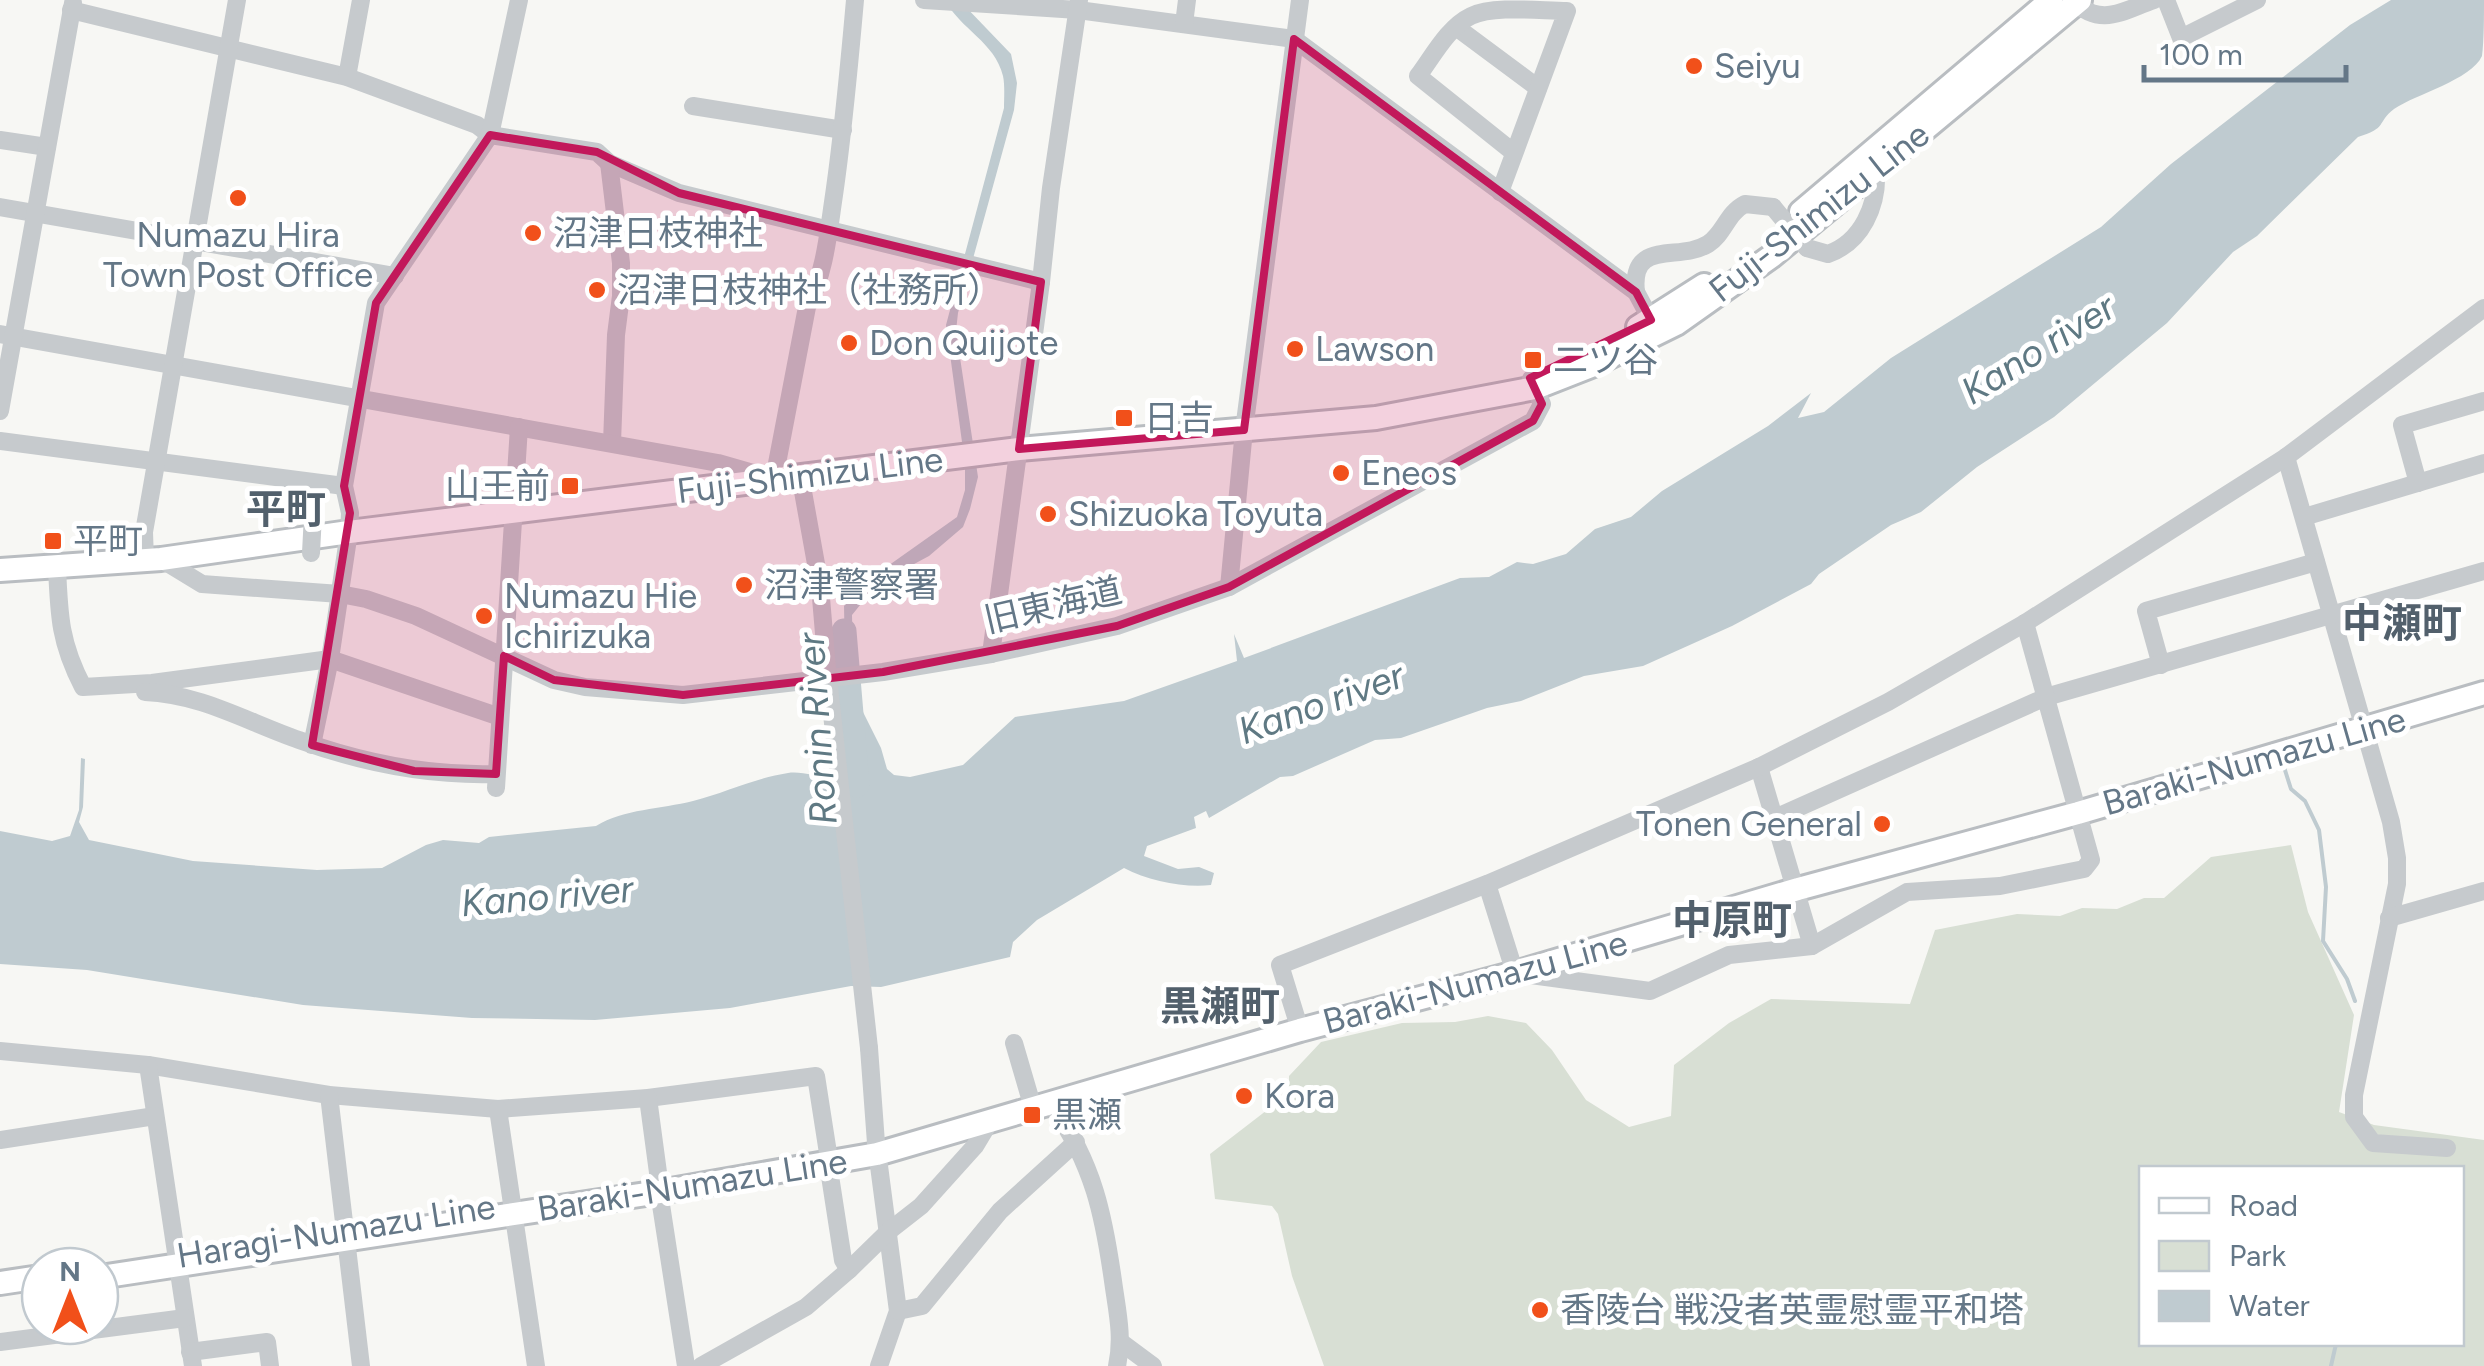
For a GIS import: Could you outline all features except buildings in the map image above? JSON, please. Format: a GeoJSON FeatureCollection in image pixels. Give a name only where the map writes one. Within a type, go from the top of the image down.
{"type":"FeatureCollection","features":[{"type":"Feature","properties":{"kind":"main road","name":"Fuji-Shimizu Line"},"geometry":{"type":"LineString","coordinates":[[1532,383],[1652,320],[1764,244],[2051,0]]}},
{"type":"Feature","properties":{"kind":"main road","name":"Fuji-Shimizu Line"},"geometry":{"type":"LineString","coordinates":[[0,570],[153,560],[1019,449],[1376,418],[1532,383],[1591,366],[1676,324],[1772,256],[2076,1]]}},
{"type":"Feature","properties":{"kind":"main road"},"geometry":{"type":"LineString","coordinates":[[2360,724],[2484,683]]}},
{"type":"Feature","properties":{"kind":"main road","name":"Baraki-Numazu Line"},"geometry":{"type":"LineString","coordinates":[[120,1273],[828,1158],[990,1122],[1038,1103],[1299,1025],[2360,724],[2484,693]]}},
{"type":"Feature","properties":{"kind":"main road"},"geometry":{"type":"LineString","coordinates":[[877,1148],[1038,1103]]}},
{"type":"Feature","properties":{"kind":"main road","name":"Haragi-Numazu Line"},"geometry":{"type":"LineString","coordinates":[[120,1266],[178,1261]]}},
{"type":"Feature","properties":{"kind":"street"},"geometry":{"type":"LineString","coordinates":[[153,560],[144,532],[238,0]]}},
{"type":"Feature","properties":{"kind":"street"},"geometry":{"type":"LineString","coordinates":[[347,77],[361,0]]}},
{"type":"Feature","properties":{"kind":"street"},"geometry":{"type":"LineString","coordinates":[[312,745],[330,659],[349,532],[350,513],[344,486],[376,303],[490,135],[519,0]]}},
{"type":"Feature","properties":{"kind":"street"},"geometry":{"type":"LineString","coordinates":[[7,335],[718,463],[774,479],[807,307],[814,294],[829,231],[844,130],[854,0]]}},
{"type":"Feature","properties":{"kind":"street"},"geometry":{"type":"LineString","coordinates":[[924,0],[1078,5],[1294,39],[1636,292],[1652,320]]}},
{"type":"Feature","properties":{"kind":"street"},"geometry":{"type":"LineString","coordinates":[[1184,24],[1187,0]]}},
{"type":"Feature","properties":{"kind":"street"},"geometry":{"type":"LineString","coordinates":[[1228,587],[1244,430],[1300,0]]}},
{"type":"Feature","properties":{"kind":"street"},"geometry":{"type":"LineString","coordinates":[[2076,1],[2093,15],[2107,16],[2154,0]]}},
{"type":"Feature","properties":{"kind":"street"},"geometry":{"type":"LineString","coordinates":[[2166,0],[2181,38],[2257,0]]}},
{"type":"Feature","properties":{"kind":"street"},"geometry":{"type":"LineString","coordinates":[[0,410],[7,335],[34,214],[72,5],[347,77],[477,125],[490,135],[597,152],[609,163],[679,192],[1041,282]]}},
{"type":"Feature","properties":{"kind":"street"},"geometry":{"type":"LineString","coordinates":[[991,654],[1050,188],[1078,5]]}},
{"type":"Feature","properties":{"kind":"street"},"geometry":{"type":"LineString","coordinates":[[1500,192],[1567,11],[1486,12],[1470,17],[1456,27],[1418,76],[1513,152]]}},
{"type":"Feature","properties":{"kind":"street"},"geometry":{"type":"LineString","coordinates":[[1456,27],[1538,88]]}},
{"type":"Feature","properties":{"kind":"street"},"geometry":{"type":"LineString","coordinates":[[694,106],[844,130]]}},
{"type":"Feature","properties":{"kind":"street"},"geometry":{"type":"LineString","coordinates":[[0,140],[47,147]]}},
{"type":"Feature","properties":{"kind":"street"},"geometry":{"type":"LineString","coordinates":[[609,163],[621,263],[612,444]]}},
{"type":"Feature","properties":{"kind":"street"},"geometry":{"type":"LineString","coordinates":[[1636,292],[1638,266],[1650,256],[1704,246],[1715,238],[1730,215],[1745,204],[1773,207],[1807,248],[1828,254],[1849,244],[1872,205],[1877,190],[1876,171]]}},
{"type":"Feature","properties":{"kind":"street"},"geometry":{"type":"LineString","coordinates":[[0,207],[395,276]]}},
{"type":"Feature","properties":{"kind":"street"},"geometry":{"type":"LineString","coordinates":[[1299,1025],[1280,965],[1488,884],[1759,767],[1888,702],[2025,624],[2286,457],[2484,308]]}},
{"type":"Feature","properties":{"kind":"street","name":"旧東海道"},"geometry":{"type":"LineString","coordinates":[[153,560],[202,584],[340,594],[416,616],[554,680],[586,686],[683,696],[883,672],[991,654],[1117,626],[1228,587],[1533,421],[1542,404],[1532,383]]}},
{"type":"Feature","properties":{"kind":"street"},"geometry":{"type":"LineString","coordinates":[[2418,483],[2402,425],[2484,401]]}},
{"type":"Feature","properties":{"kind":"street"},"geometry":{"type":"LineString","coordinates":[[115,687],[194,698],[312,745],[414,770],[496,781],[519,427]]}},
{"type":"Feature","properties":{"kind":"street"},"geometry":{"type":"LineString","coordinates":[[0,440],[344,486]]}},
{"type":"Feature","properties":{"kind":"street"},"geometry":{"type":"LineString","coordinates":[[2286,457],[2397,858],[2397,884],[2354,1095],[2354,1117],[2373,1143],[2446,1148]]}},
{"type":"Feature","properties":{"kind":"street"},"geometry":{"type":"LineString","coordinates":[[2304,517],[2484,463]]}},
{"type":"Feature","properties":{"kind":"street"},"geometry":{"type":"LineString","coordinates":[[800,476],[820,586],[877,1148],[898,1311],[879,1366]]}},
{"type":"Feature","properties":{"kind":"street"},"geometry":{"type":"LineString","coordinates":[[311,552],[313,514]]}},
{"type":"Feature","properties":{"kind":"street"},"geometry":{"type":"LineString","coordinates":[[2160,664],[2146,611],[2316,562]]}},
{"type":"Feature","properties":{"kind":"street"},"geometry":{"type":"LineString","coordinates":[[57,567],[61,635],[83,688],[330,659],[500,717]]}},
{"type":"Feature","properties":{"kind":"street"},"geometry":{"type":"LineString","coordinates":[[1775,818],[2046,698],[2484,571]]}},
{"type":"Feature","properties":{"kind":"street"},"geometry":{"type":"LineString","coordinates":[[1488,884],[1513,966],[1650,991],[1729,954],[1812,946],[1908,892],[2000,886],[2084,869],[2091,860],[2025,624]]}},
{"type":"Feature","properties":{"kind":"street"},"geometry":{"type":"LineString","coordinates":[[1759,767],[1812,946]]}},
{"type":"Feature","properties":{"kind":"street"},"geometry":{"type":"LineString","coordinates":[[2390,918],[2484,891]]}},
{"type":"Feature","properties":{"kind":"street"},"geometry":{"type":"LineString","coordinates":[[1014,1043],[1038,1103],[1076,1142],[1105,1219],[1122,1344],[1117,1366]]}},
{"type":"Feature","properties":{"kind":"street"},"geometry":{"type":"LineString","coordinates":[[0,1051],[148,1065],[329,1096],[498,1109],[648,1098],[816,1076],[843,1260],[849,1270]]}},
{"type":"Feature","properties":{"kind":"street"},"geometry":{"type":"LineString","coordinates":[[148,1065],[191,1359],[267,1342],[270,1366]]}},
{"type":"Feature","properties":{"kind":"street"},"geometry":{"type":"LineString","coordinates":[[329,1096],[361,1366]]}},
{"type":"Feature","properties":{"kind":"street"},"geometry":{"type":"LineString","coordinates":[[648,1098],[686,1366]]}},
{"type":"Feature","properties":{"kind":"street"},"geometry":{"type":"LineString","coordinates":[[498,1109],[536,1366]]}},
{"type":"Feature","properties":{"kind":"street"},"geometry":{"type":"LineString","coordinates":[[0,1140],[155,1116]]}},
{"type":"Feature","properties":{"kind":"street"},"geometry":{"type":"LineString","coordinates":[[701,1366],[806,1307],[921,1206],[975,1146],[990,1122]]}},
{"type":"Feature","properties":{"kind":"street"},"geometry":{"type":"LineString","coordinates":[[898,1311],[922,1306],[1000,1211],[1076,1142]]}},
{"type":"Feature","properties":{"kind":"street"},"geometry":{"type":"LineString","coordinates":[[0,1342],[185,1318]]}},
{"type":"Feature","properties":{"kind":"street"},"geometry":{"type":"LineString","coordinates":[[1122,1344],[1152,1366]]}},
{"type":"Feature","properties":{"kind":"highlighted area"},"geometry":{"type":"Polygon","coordinates":[[[1294,39],[1636,292],[1651,320],[1530,378],[1542,404],[1533,421],[1229,587],[1117,626],[883,672],[683,695],[554,680],[504,656],[496,774],[414,771],[312,745],[350,513],[344,486],[376,303],[490,135],[597,152],[679,193],[1041,282],[1019,449],[1244,430],[1294,39]]]}},
{"type":"Feature","properties":{"kind":"green space"},"geometry":{"type":"Polygon","coordinates":[[[2291,845],[2308,912],[2354,1015],[2339,1112],[2374,1125],[2484,1140],[2484,1366],[1324,1366],[1292,1276],[1278,1214],[1272,1206],[1215,1199],[1210,1154],[1289,1093],[1289,1076],[1321,1042],[1402,1023],[1455,1022],[1488,1016],[1526,1023],[1552,1050],[1586,1100],[1629,1127],[1671,1116],[1674,1065],[1729,1023],[1771,999],[1910,1004],[1935,930],[2017,914],[2060,916],[2082,908],[2117,909],[2144,898],[2164,898],[2211,857],[2291,845]]]}},
{"type":"Feature","properties":{"kind":"water"},"geometry":{"type":"Polygon","coordinates":[[[945,0],[962,3],[1011,54],[1017,83],[1014,110],[956,331],[978,477],[963,527],[929,556],[877,584],[852,615],[853,659],[845,661],[844,606],[861,585],[957,517],[965,490],[946,325],[1004,108],[1004,87],[993,54],[945,0]]]}},
{"type":"Feature","properties":{"kind":"water","name":"Kano river"},"geometry":{"type":"Polygon","coordinates":[[[2391,0],[2484,0],[2482,56],[2476,65],[2394,109],[2378,128],[2358,137],[2257,236],[2233,252],[2167,323],[2054,417],[1977,467],[1921,512],[1891,525],[1819,574],[1811,584],[1732,626],[1643,666],[1584,676],[1521,701],[1487,708],[1401,738],[1375,740],[1293,776],[1280,777],[1209,818],[1206,811],[1194,817],[1196,828],[1147,846],[1144,856],[1178,869],[1199,867],[1214,873],[1211,885],[1167,882],[1124,868],[1037,920],[1013,942],[1010,957],[881,987],[851,986],[730,1008],[595,1020],[472,1018],[303,1005],[87,970],[0,964],[0,831],[52,841],[70,836],[79,810],[81,758],[85,759],[79,822],[89,840],[193,861],[317,870],[382,868],[443,840],[479,843],[489,837],[596,826],[618,816],[693,801],[788,773],[841,775],[855,760],[854,713],[862,710],[887,769],[894,775],[910,777],[963,765],[1015,717],[1124,701],[1237,661],[1234,634],[1244,658],[1460,578],[1489,577],[1517,562],[1533,564],[1566,554],[1595,529],[1631,517],[1662,491],[1768,426],[1811,393],[1798,418],[1824,412],[1891,358],[2101,227],[2171,164],[2350,25],[2391,0]]]}},
{"type":"Feature","properties":{"kind":"waterway","name":"Ronin River"},"geometry":{"type":"LineString","coordinates":[[844,631],[857,785]]}},
{"type":"Feature","properties":{"kind":"waterway"},"geometry":{"type":"LineString","coordinates":[[2284,767],[2291,789],[2305,801],[2319,830],[2326,887],[2323,941],[2347,979],[2355,1001]]}},
{"type":"Feature","properties":{"kind":"waterway"},"geometry":{"type":"LineString","coordinates":[[2331,1366],[2336,1346]]}},
{"type":"Feature","properties":{"kind":"place","name":"Seiyu"},"geometry":{"type":"Point","coordinates":[1694,66]}},
{"type":"Feature","properties":{"kind":"place","name":"Numazu Hira Town Post Office"},"geometry":{"type":"Point","coordinates":[238,198]}},
{"type":"Feature","properties":{"kind":"place","name":"沼津日枝神社"},"geometry":{"type":"Point","coordinates":[533,233]}},
{"type":"Feature","properties":{"kind":"place","name":"沼津日枝神社（社務所）"},"geometry":{"type":"Point","coordinates":[597,290]}},
{"type":"Feature","properties":{"kind":"place","name":"Don Quijote"},"geometry":{"type":"Point","coordinates":[849,343]}},
{"type":"Feature","properties":{"kind":"place","name":"Lawson"},"geometry":{"type":"Point","coordinates":[1295,349]}},
{"type":"Feature","properties":{"kind":"place","name":"二ツ谷"},"geometry":{"type":"Point","coordinates":[1533,360]}},
{"type":"Feature","properties":{"kind":"place","name":"日吉"},"geometry":{"type":"Point","coordinates":[1124,418]}},
{"type":"Feature","properties":{"kind":"place","name":"Eneos"},"geometry":{"type":"Point","coordinates":[1341,473]}},
{"type":"Feature","properties":{"kind":"place","name":"山王前"},"geometry":{"type":"Point","coordinates":[570,486]}},
{"type":"Feature","properties":{"kind":"place","name":"Shizuoka Toyuta"},"geometry":{"type":"Point","coordinates":[1048,514]}},
{"type":"Feature","properties":{"kind":"place","name":"平町"},"geometry":{"type":"Point","coordinates":[53,541]}},
{"type":"Feature","properties":{"kind":"place","name":"沼津警察署"},"geometry":{"type":"Point","coordinates":[744,585]}},
{"type":"Feature","properties":{"kind":"place","name":"Numazu Hie Ichirizuka"},"geometry":{"type":"Point","coordinates":[484,616]}},
{"type":"Feature","properties":{"kind":"place","name":"Tonen General"},"geometry":{"type":"Point","coordinates":[1882,824]}},
{"type":"Feature","properties":{"kind":"place","name":"Kora"},"geometry":{"type":"Point","coordinates":[1244,1096]}},
{"type":"Feature","properties":{"kind":"place","name":"黒瀬"},"geometry":{"type":"Point","coordinates":[1032,1115]}},
{"type":"Feature","properties":{"kind":"place","name":"香陵台 戦没者英霊慰霊平和塔"},"geometry":{"type":"Point","coordinates":[1540,1310]}},
{"type":"Feature","properties":{"kind":"district","name":"平町"},"geometry":{"type":"Point","coordinates":[286,509]}},
{"type":"Feature","properties":{"kind":"district","name":"中瀬町"},"geometry":{"type":"Point","coordinates":[2402,623]}},
{"type":"Feature","properties":{"kind":"district","name":"中原町"},"geometry":{"type":"Point","coordinates":[1732,920]}},
{"type":"Feature","properties":{"kind":"district","name":"黒瀬町"},"geometry":{"type":"Point","coordinates":[1220,1006]}}]}
